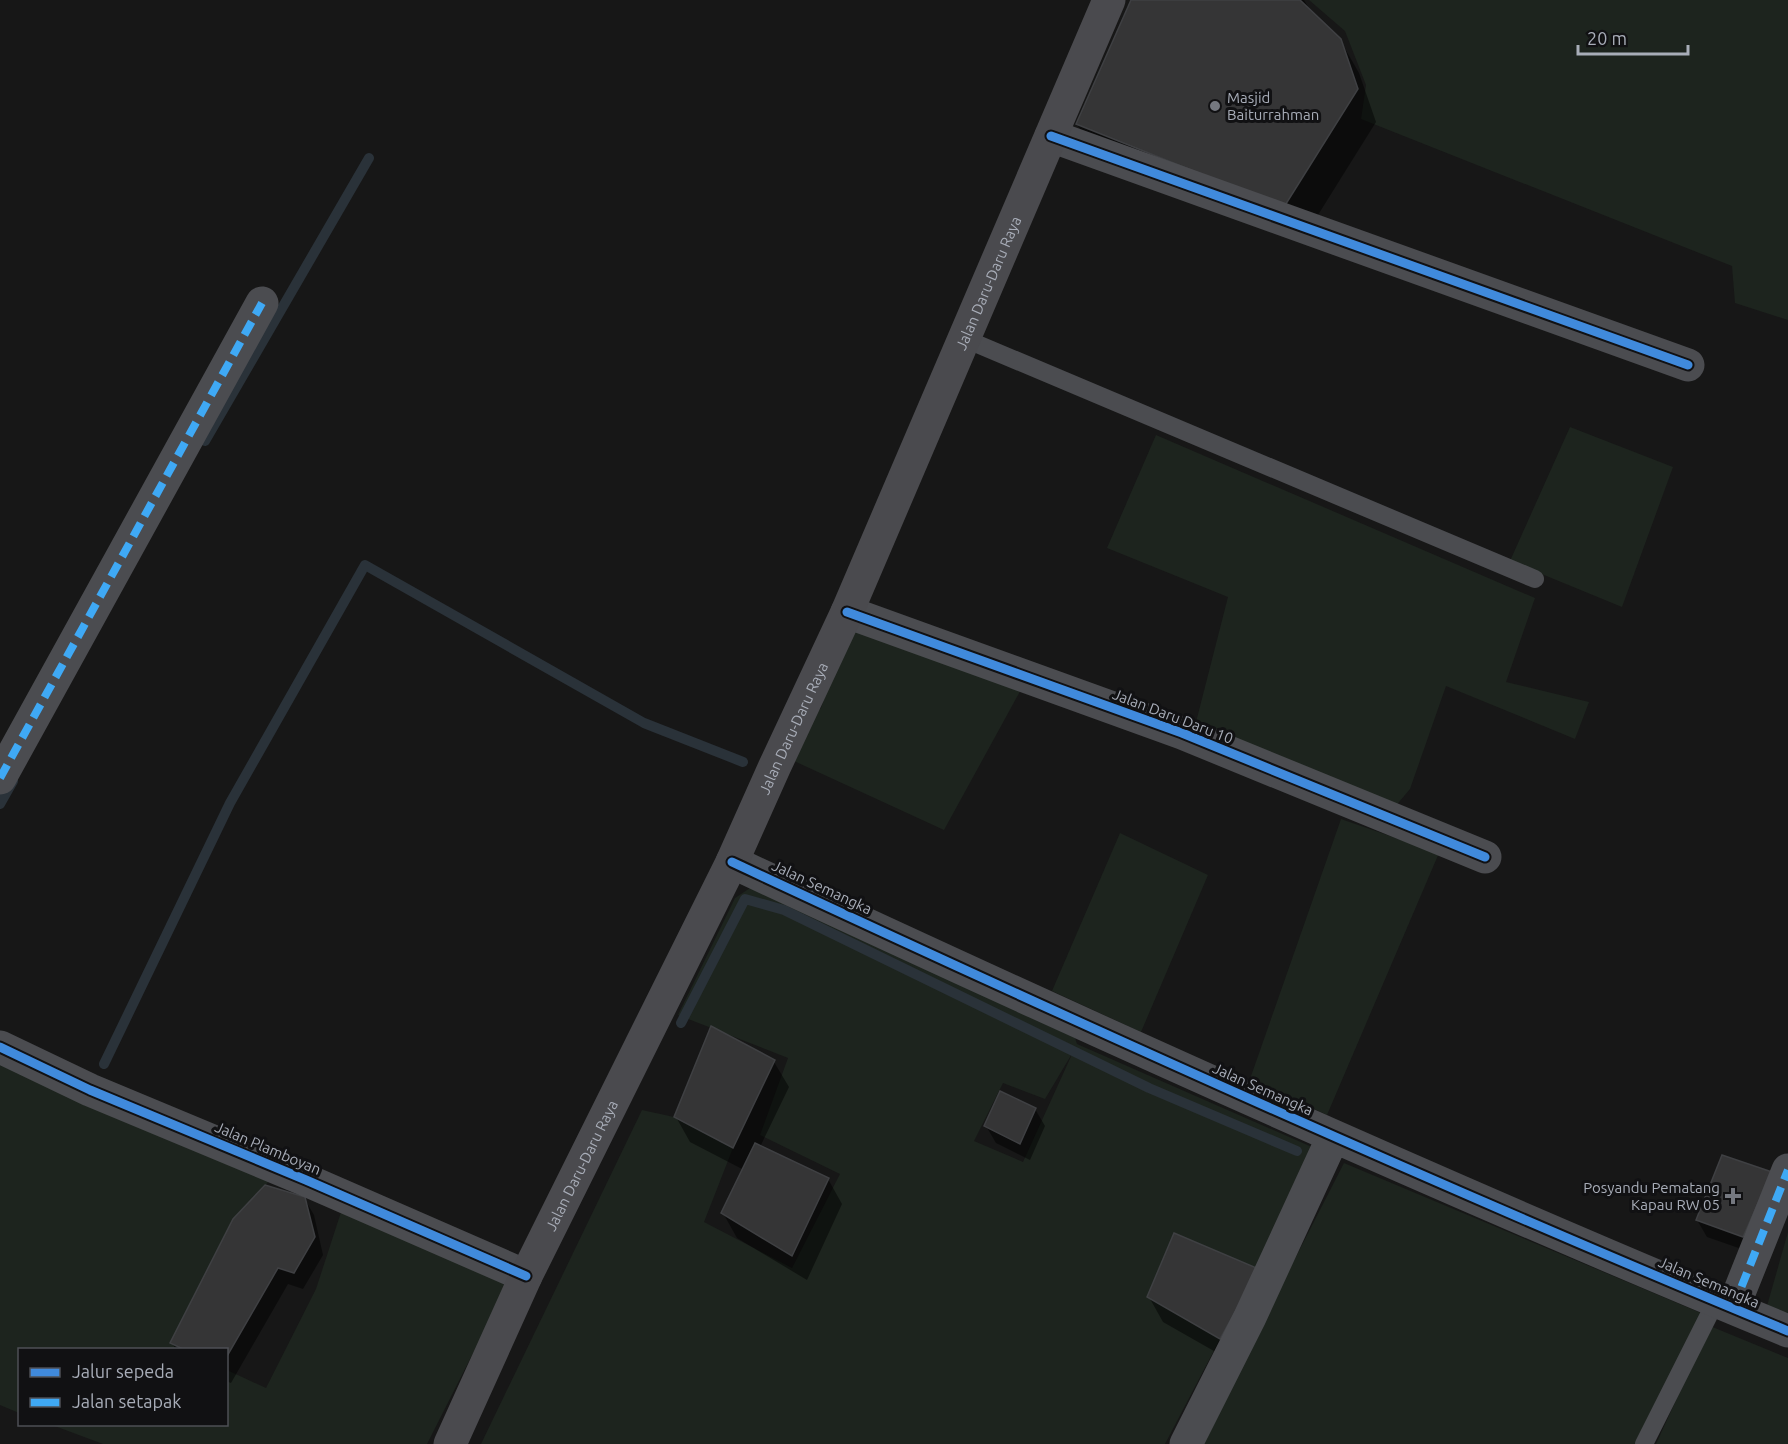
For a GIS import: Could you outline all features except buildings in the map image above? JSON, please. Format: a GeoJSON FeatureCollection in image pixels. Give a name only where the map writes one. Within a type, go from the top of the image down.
{"type":"FeatureCollection","features":[{"type":"Feature","properties":{"kind":"main road","name":"Jalan Daru-Daru Raya"},"geometry":{"type":"LineString","coordinates":[[450,1444],[526,1276],[732,861],[847,612],[1109,0]]}},
{"type":"Feature","properties":{"kind":"street"},"geometry":{"type":"LineString","coordinates":[[1051,136],[1688,365]]}},
{"type":"Feature","properties":{"kind":"street"},"geometry":{"type":"LineString","coordinates":[[0,778],[262,303]]}},
{"type":"Feature","properties":{"kind":"street","name":"Jalan Daru Daru 10"},"geometry":{"type":"LineString","coordinates":[[847,612],[1182,733],[1485,858]]}},
{"type":"Feature","properties":{"kind":"street","name":"Jalan Semangka"},"geometry":{"type":"LineString","coordinates":[[732,861],[1016,994],[1333,1137],[1788,1331]]}},
{"type":"Feature","properties":{"kind":"street","name":"Jalan Plamboyan"},"geometry":{"type":"LineString","coordinates":[[0,1047],[90,1090],[306,1180],[526,1276]]}},
{"type":"Feature","properties":{"kind":"street"},"geometry":{"type":"LineString","coordinates":[[1186,1444],[1250,1317],[1333,1137]]}},
{"type":"Feature","properties":{"kind":"street"},"geometry":{"type":"LineString","coordinates":[[1724,1305],[1788,1170]]}},
{"type":"Feature","properties":{"kind":"lane"},"geometry":{"type":"LineString","coordinates":[[963,338],[1535,579]]}},
{"type":"Feature","properties":{"kind":"lane"},"geometry":{"type":"LineString","coordinates":[[1644,1444],[1724,1305]]}},
{"type":"Feature","properties":{"kind":"shaded area"},"geometry":{"type":"Polygon","coordinates":[[[1309,0],[1788,0],[1788,320],[1735,303],[1732,266],[1361,119],[1366,85],[1345,31],[1309,0]]]}},
{"type":"Feature","properties":{"kind":"shaded area"},"geometry":{"type":"Polygon","coordinates":[[[1570,427],[1673,467],[1622,607],[1510,561],[1570,427]]]}},
{"type":"Feature","properties":{"kind":"shaded area"},"geometry":{"type":"Polygon","coordinates":[[[1156,435],[1535,598],[1506,682],[1589,702],[1575,739],[1446,686],[1410,789],[1394,808],[1195,726],[1228,597],[1107,548],[1156,435]]]}},
{"type":"Feature","properties":{"kind":"shaded area"},"geometry":{"type":"Polygon","coordinates":[[[857,626],[1023,686],[944,830],[794,761],[815,713],[821,708],[833,672],[857,626]]]}},
{"type":"Feature","properties":{"kind":"shaded area"},"geometry":{"type":"Polygon","coordinates":[[[1341,819],[1439,853],[1327,1115],[1250,1079],[1341,819]]]}},
{"type":"Feature","properties":{"kind":"shaded area"},"geometry":{"type":"Polygon","coordinates":[[[1120,833],[1208,875],[1141,1032],[1052,991],[1120,833]]]}},
{"type":"Feature","properties":{"kind":"shaded area"},"geometry":{"type":"Polygon","coordinates":[[[753,886],[1075,1038],[1077,1044],[1312,1147],[1259,1269],[1175,1234],[1220,1339],[1165,1444],[481,1444],[642,1110],[674,1117],[733,1148],[704,1222],[792,1268],[840,1174],[760,1135],[788,1058],[678,1015],[735,898],[753,886]],[[1073,1052],[1045,1099],[1003,1083],[974,1141],[1023,1162],[1073,1052]]]}},
{"type":"Feature","properties":{"kind":"shaded area"},"geometry":{"type":"Polygon","coordinates":[[[0,1061],[277,1173],[233,1219],[171,1342],[183,1348],[18,1348],[18,1413],[0,1405],[0,1061]]]}},
{"type":"Feature","properties":{"kind":"shaded area"},"geometry":{"type":"Polygon","coordinates":[[[1344,1163],[1701,1313],[1643,1444],[1200,1444],[1344,1163]]]}},
{"type":"Feature","properties":{"kind":"shaded area"},"geometry":{"type":"Polygon","coordinates":[[[343,1206],[510,1280],[427,1444],[103,1444],[55,1426],[228,1426],[228,1370],[266,1388],[316,1289],[343,1206]]]}},
{"type":"Feature","properties":{"kind":"shaded area"},"geometry":{"type":"Polygon","coordinates":[[[1788,1232],[1788,1323],[1765,1313],[1788,1232]]]}},
{"type":"Feature","properties":{"kind":"shaded area"},"geometry":{"type":"Polygon","coordinates":[[[1710,1326],[1788,1358],[1788,1444],[1656,1444],[1710,1326]]]}},
{"type":"Feature","properties":{"kind":"waterway"},"geometry":{"type":"LineString","coordinates":[[205,441],[369,158]]}},
{"type":"Feature","properties":{"kind":"waterway"},"geometry":{"type":"LineString","coordinates":[[104,1064],[230,803],[365,565],[644,723],[743,762]]}},
{"type":"Feature","properties":{"kind":"waterway"},"geometry":{"type":"LineString","coordinates":[[0,804],[13,781]]}},
{"type":"Feature","properties":{"kind":"waterway"},"geometry":{"type":"LineString","coordinates":[[681,1023],[745,899],[784,910],[1149,1088],[1297,1151]]}},
{"type":"Feature","properties":{"kind":"marked path"},"geometry":{"type":"LineString","coordinates":[[0,778],[262,303]]}},
{"type":"Feature","properties":{"kind":"marked path"},"geometry":{"type":"LineString","coordinates":[[1733,1308],[1788,1170]]}},
{"type":"Feature","properties":{"kind":"cycle path"},"geometry":{"type":"LineString","coordinates":[[1051,136],[1688,365]]}},
{"type":"Feature","properties":{"kind":"cycle path"},"geometry":{"type":"LineString","coordinates":[[847,612],[1182,733],[1485,857]]}},
{"type":"Feature","properties":{"kind":"cycle path"},"geometry":{"type":"LineString","coordinates":[[732,862],[1389,1161],[1788,1331]]}},
{"type":"Feature","properties":{"kind":"cycle path"},"geometry":{"type":"LineString","coordinates":[[0,1047],[90,1090],[306,1180],[526,1276]]}},
{"type":"Feature","properties":{"kind":"place","name":"Masjid Baiturrahman"},"geometry":{"type":"Point","coordinates":[1215,106]}},
{"type":"Feature","properties":{"kind":"place","name":"Posyandu Pematang Kapau RW 05"},"geometry":{"type":"Point","coordinates":[1733,1196]}}]}
